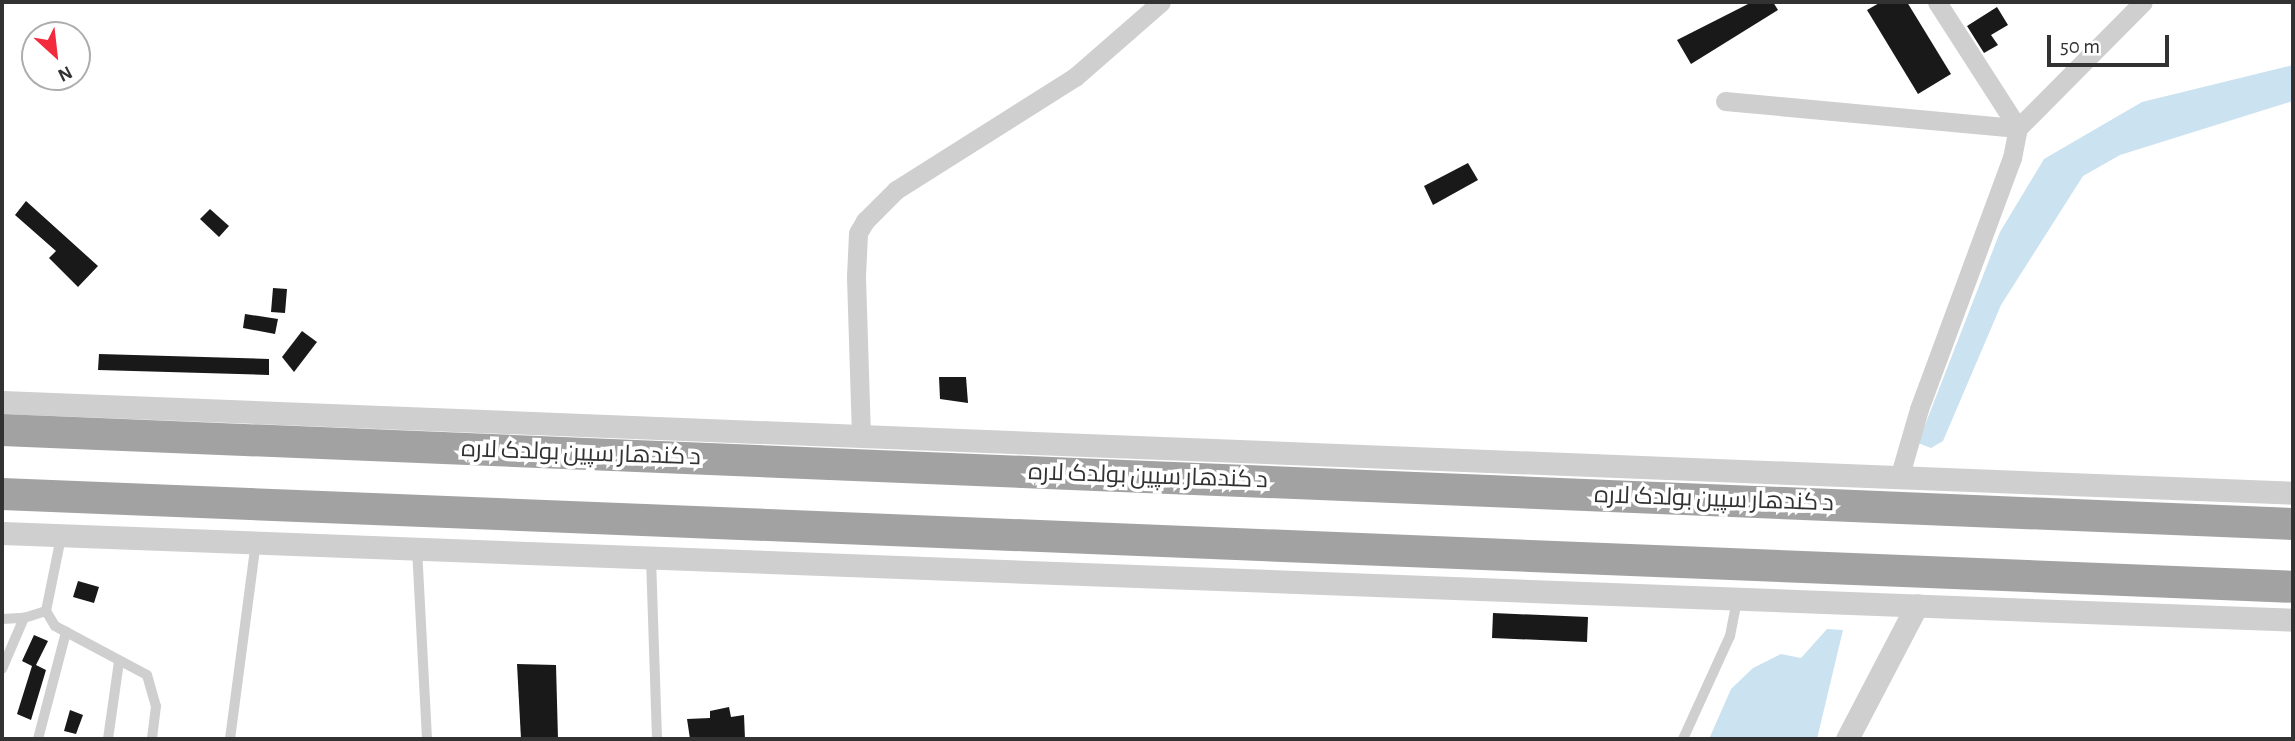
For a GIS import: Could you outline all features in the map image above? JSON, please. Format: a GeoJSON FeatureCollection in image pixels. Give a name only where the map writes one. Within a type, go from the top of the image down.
{"type":"FeatureCollection","features":[{"type":"Feature","properties":{"kind":"highway","name":"د کندهار سپین بولدک لاره"},"geometry":{"type":"LineString","coordinates":[[2,430],[2293,524]]}},
{"type":"Feature","properties":{"kind":"highway"},"geometry":{"type":"LineString","coordinates":[[2,494],[2293,587]]}},
{"type":"Feature","properties":{"kind":"street"},"geometry":{"type":"LineString","coordinates":[[1937,2],[2018,128]]}},
{"type":"Feature","properties":{"kind":"street"},"geometry":{"type":"LineString","coordinates":[[1899,478],[1919,409],[2012,158],[2018,128],[2143,2]]}},
{"type":"Feature","properties":{"kind":"street"},"geometry":{"type":"LineString","coordinates":[[861,436],[856,276],[858,233],[865,221],[897,190],[1074,77],[1150,5]]}},
{"type":"Feature","properties":{"kind":"street"},"geometry":{"type":"LineString","coordinates":[[1725,101],[2018,128]]}},
{"type":"Feature","properties":{"kind":"street"},"geometry":{"type":"LineString","coordinates":[[2,402],[2293,493]]}},
{"type":"Feature","properties":{"kind":"street"},"geometry":{"type":"LineString","coordinates":[[2,533],[61,537],[417,546],[2293,620]]}},
{"type":"Feature","properties":{"kind":"street"},"geometry":{"type":"LineString","coordinates":[[1847,739],[1917,605]]}},
{"type":"Feature","properties":{"kind":"lane"},"geometry":{"type":"LineString","coordinates":[[61,537],[47,611],[55,626],[147,675],[156,706],[152,739]]}},
{"type":"Feature","properties":{"kind":"lane"},"geometry":{"type":"LineString","coordinates":[[230,739],[256,540]]}},
{"type":"Feature","properties":{"kind":"lane"},"geometry":{"type":"LineString","coordinates":[[417,546],[427,739]]}},
{"type":"Feature","properties":{"kind":"lane"},"geometry":{"type":"LineString","coordinates":[[651,555],[657,739]]}},
{"type":"Feature","properties":{"kind":"lane"},"geometry":{"type":"LineString","coordinates":[[1683,739],[1730,636],[1738,598]]}},
{"type":"Feature","properties":{"kind":"lane"},"geometry":{"type":"LineString","coordinates":[[2,619],[24,618],[47,611]]}},
{"type":"Feature","properties":{"kind":"lane"},"geometry":{"type":"LineString","coordinates":[[2,669],[24,618]]}},
{"type":"Feature","properties":{"kind":"lane"},"geometry":{"type":"LineString","coordinates":[[38,739],[66,632]]}},
{"type":"Feature","properties":{"kind":"lane"},"geometry":{"type":"LineString","coordinates":[[108,739],[119,662]]}},
{"type":"Feature","properties":{"kind":"water"},"geometry":{"type":"Polygon","coordinates":[[[2293,65],[2293,101],[2120,155],[2083,176],[2001,305],[1943,441],[1931,448],[1918,443],[2000,232],[2044,159],[2142,102],[2293,65]]]}},
{"type":"Feature","properties":{"kind":"water"},"geometry":{"type":"Polygon","coordinates":[[[1827,629],[1843,630],[1817,739],[1709,739],[1731,689],[1753,668],[1781,654],[1801,658],[1827,629]]]}},
{"type":"Feature","properties":{"kind":"building"},"geometry":{"type":"Polygon","coordinates":[[[1752,2],[1773,2],[1778,10],[1691,64],[1677,40],[1752,2]]]}},
{"type":"Feature","properties":{"kind":"building"},"geometry":{"type":"Polygon","coordinates":[[[1881,2],[1907,2],[1951,74],[1918,94],[1867,10],[1881,2]]]}},
{"type":"Feature","properties":{"kind":"building"},"geometry":{"type":"Polygon","coordinates":[[[1997,7],[2008,25],[1991,35],[1998,45],[1984,53],[1967,26],[1997,7]]]}},
{"type":"Feature","properties":{"kind":"building"},"geometry":{"type":"Polygon","coordinates":[[[1468,163],[1478,180],[1433,205],[1424,186],[1468,163]]]}},
{"type":"Feature","properties":{"kind":"building"},"geometry":{"type":"Polygon","coordinates":[[[26,201],[98,266],[78,287],[49,258],[56,251],[15,215],[26,201]]]}},
{"type":"Feature","properties":{"kind":"building"},"geometry":{"type":"Polygon","coordinates":[[[210,209],[229,226],[219,237],[200,219],[210,209]]]}},
{"type":"Feature","properties":{"kind":"building"},"geometry":{"type":"Polygon","coordinates":[[[273,288],[287,289],[285,313],[271,312],[273,288]]]}},
{"type":"Feature","properties":{"kind":"building"},"geometry":{"type":"Polygon","coordinates":[[[245,314],[278,319],[275,334],[243,328],[245,314]]]}},
{"type":"Feature","properties":{"kind":"building"},"geometry":{"type":"Polygon","coordinates":[[[302,331],[317,342],[294,372],[282,357],[302,331]]]}},
{"type":"Feature","properties":{"kind":"building"},"geometry":{"type":"Polygon","coordinates":[[[99,354],[269,359],[269,375],[98,370],[99,354]]]}},
{"type":"Feature","properties":{"kind":"building"},"geometry":{"type":"Polygon","coordinates":[[[939,377],[966,377],[968,403],[940,399],[939,377]]]}},
{"type":"Feature","properties":{"kind":"building"},"geometry":{"type":"Polygon","coordinates":[[[78,581],[99,587],[94,603],[73,597],[78,581]]]}},
{"type":"Feature","properties":{"kind":"building"},"geometry":{"type":"Polygon","coordinates":[[[1493,613],[1588,617],[1587,642],[1492,638],[1493,613]]]}},
{"type":"Feature","properties":{"kind":"building"},"geometry":{"type":"Polygon","coordinates":[[[34,635],[48,641],[36,665],[46,670],[31,720],[17,714],[32,666],[22,661],[34,635]]]}},
{"type":"Feature","properties":{"kind":"building"},"geometry":{"type":"Polygon","coordinates":[[[517,664],[556,665],[558,739],[521,739],[517,664]]]}},
{"type":"Feature","properties":{"kind":"building"},"geometry":{"type":"Polygon","coordinates":[[[729,707],[731,717],[744,715],[745,739],[690,739],[687,719],[710,718],[710,711],[729,707]]]}},
{"type":"Feature","properties":{"kind":"building"},"geometry":{"type":"Polygon","coordinates":[[[70,710],[83,715],[76,734],[64,731],[70,710]]]}}]}
